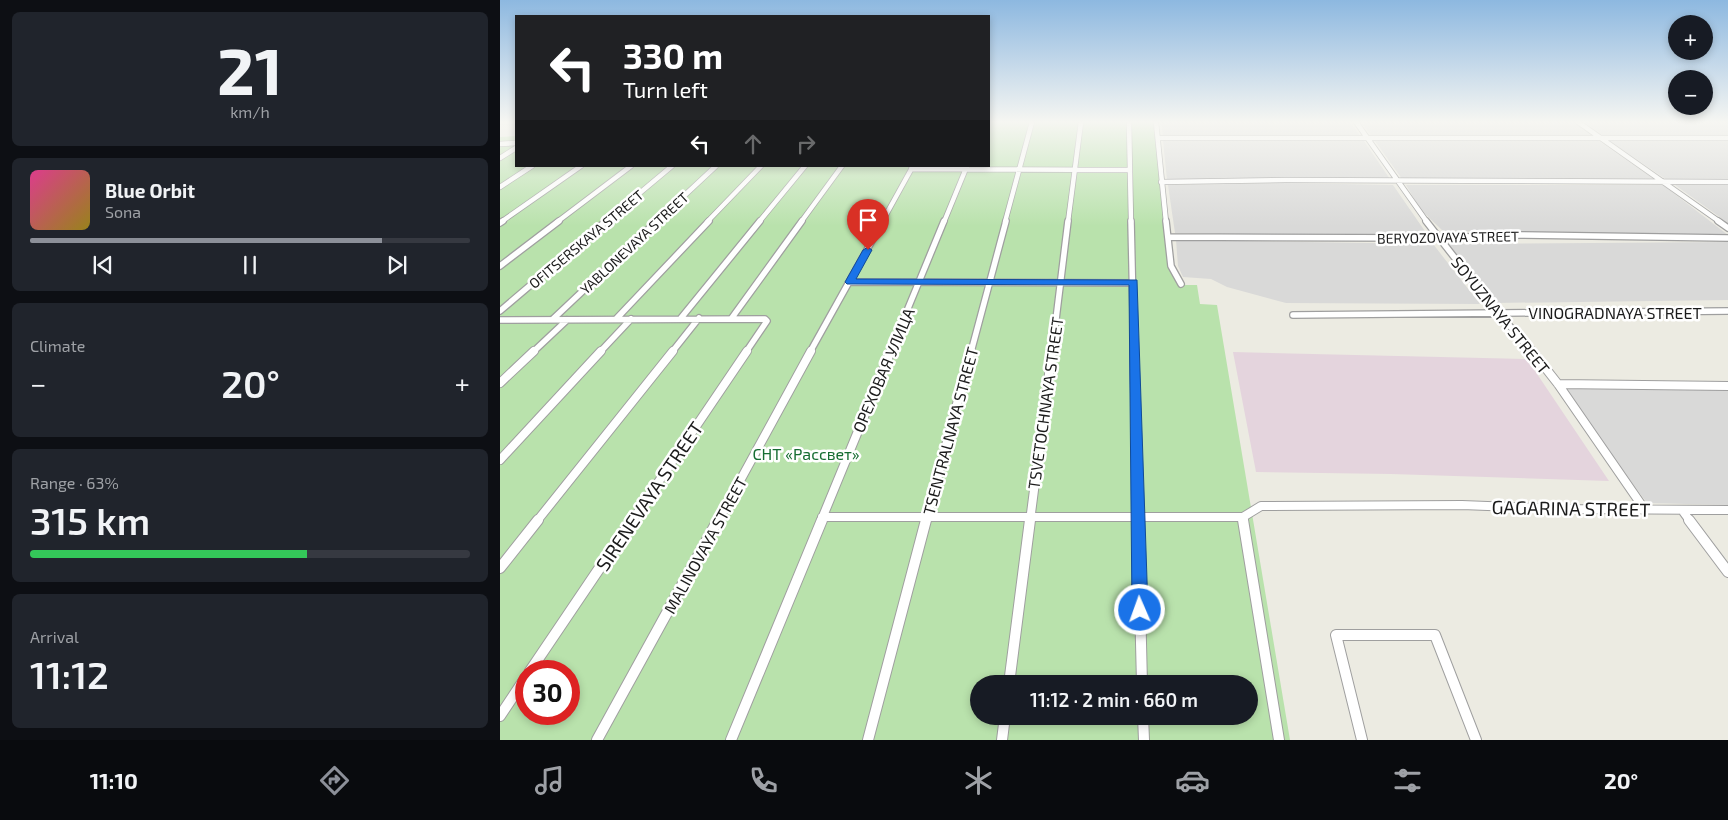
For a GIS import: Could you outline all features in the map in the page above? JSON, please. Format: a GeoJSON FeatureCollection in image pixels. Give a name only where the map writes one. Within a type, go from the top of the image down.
{"type":"FeatureCollection","features":[{"type":"Feature","properties":{"kind":"street","name":"TSENTRALNAYA STREET"},"geometry":{"type":"LineString","coordinates":[[868,740],[1023,157]]}},
{"type":"Feature","properties":{"kind":"street","name":"TSVETOCHNAYA STREET"},"geometry":{"type":"LineString","coordinates":[[1010,675],[1077,157]]}},
{"type":"Feature","properties":{"kind":"street"},"geometry":{"type":"LineString","coordinates":[[1130,157],[1142,675]]}},
{"type":"Feature","properties":{"kind":"street"},"geometry":{"type":"LineString","coordinates":[[1159,157],[1171,266],[1181,284]]}},
{"type":"Feature","properties":{"kind":"street","name":"SOYUZNAYA STREET"},"geometry":{"type":"LineString","coordinates":[[1381,157],[1438,238],[1496,312],[1533,352],[1558,384],[1645,510]]}},
{"type":"Feature","properties":{"kind":"street"},"geometry":{"type":"LineString","coordinates":[[1628,157],[1728,228]]}},
{"type":"Feature","properties":{"kind":"street"},"geometry":{"type":"LineString","coordinates":[[500,187],[530,167]]}},
{"type":"Feature","properties":{"kind":"street"},"geometry":{"type":"LineString","coordinates":[[500,222],[580,167]]}},
{"type":"Feature","properties":{"kind":"street"},"geometry":{"type":"LineString","coordinates":[[500,266],[630,167]]}},
{"type":"Feature","properties":{"kind":"street","name":"OFITSERSKAYA STREET"},"geometry":{"type":"LineString","coordinates":[[500,311],[671,167]]}},
{"type":"Feature","properties":{"kind":"street","name":"YABLONEVAYA STREET"},"geometry":{"type":"LineString","coordinates":[[553,319],[715,167]]}},
{"type":"Feature","properties":{"kind":"street"},"geometry":{"type":"LineString","coordinates":[[617,318],[760,167]]}},
{"type":"Feature","properties":{"kind":"street"},"geometry":{"type":"LineString","coordinates":[[681,318],[804,167]]}},
{"type":"Feature","properties":{"kind":"street"},"geometry":{"type":"LineString","coordinates":[[500,320],[731,319],[841,167]]}},
{"type":"Feature","properties":{"kind":"street"},"geometry":{"type":"LineString","coordinates":[[912,168],[1130,170]]}},
{"type":"Feature","properties":{"kind":"street","name":"MALINOVAYA STREET"},"geometry":{"type":"LineString","coordinates":[[597,740],[912,168]]}},
{"type":"Feature","properties":{"kind":"street","name":"ОРЕХОВАЯ УЛИЦА"},"geometry":{"type":"LineString","coordinates":[[731,740],[966,168]]}},
{"type":"Feature","properties":{"kind":"street"},"geometry":{"type":"LineString","coordinates":[[1161,182],[1286,180],[1728,182]]}},
{"type":"Feature","properties":{"kind":"street","name":"BERYOZOVAYA STREET"},"geometry":{"type":"LineString","coordinates":[[1168,237],[1438,238],[1520,235],[1728,238]]}},
{"type":"Feature","properties":{"kind":"street"},"geometry":{"type":"LineString","coordinates":[[850,282],[1133,282]]}},
{"type":"Feature","properties":{"kind":"street","name":"VINOGRADNAYA STREET"},"geometry":{"type":"LineString","coordinates":[[1293,314],[1728,311]]}},
{"type":"Feature","properties":{"kind":"street"},"geometry":{"type":"LineString","coordinates":[[500,568],[699,318]]}},
{"type":"Feature","properties":{"kind":"street","name":"SIRENEVAYA STREET"},"geometry":{"type":"LineString","coordinates":[[537,660],[767,321],[760,318],[731,319]]}},
{"type":"Feature","properties":{"kind":"street"},"geometry":{"type":"LineString","coordinates":[[500,460],[631,319]]}},
{"type":"Feature","properties":{"kind":"street"},"geometry":{"type":"LineString","coordinates":[[500,383],[567,320]]}},
{"type":"Feature","properties":{"kind":"street"},"geometry":{"type":"LineString","coordinates":[[1558,384],[1728,386]]}},
{"type":"Feature","properties":{"kind":"street","name":"GAGARINA STREET"},"geometry":{"type":"LineString","coordinates":[[1243,517],[1261,506],[1462,505],[1645,510],[1728,510]]}},
{"type":"Feature","properties":{"kind":"street"},"geometry":{"type":"LineString","coordinates":[[1682,510],[1728,572]]}},
{"type":"Feature","properties":{"kind":"street"},"geometry":{"type":"LineString","coordinates":[[822,517],[1243,517],[1279,740]]}},
{"type":"Feature","properties":{"kind":"street"},"geometry":{"type":"LineString","coordinates":[[1362,740],[1336,635],[1435,635],[1476,740]]}},
{"type":"Feature","properties":{"kind":"street"},"geometry":{"type":"LineString","coordinates":[[500,716],[515,694]]}},
{"type":"Feature","properties":{"kind":"street"},"geometry":{"type":"LineString","coordinates":[[1002,740],[1004,725]]}},
{"type":"Feature","properties":{"kind":"street"},"geometry":{"type":"LineString","coordinates":[[1143,725],[1144,740]]}},
{"type":"Feature","properties":{"kind":"shaded area"},"geometry":{"type":"Polygon","coordinates":[[[1165,157],[1375,157],[1390,179],[1285,178],[1167,180],[1165,157]]]}},
{"type":"Feature","properties":{"kind":"shaded area"},"geometry":{"type":"Polygon","coordinates":[[[1386,157],[1621,157],[1655,180],[1402,179],[1386,157]]]}},
{"type":"Feature","properties":{"kind":"shaded area"},"geometry":{"type":"Polygon","coordinates":[[[1633,157],[1728,157],[1728,180],[1667,180],[1633,157]]]}},
{"type":"Feature","properties":{"kind":"shaded area"},"geometry":{"type":"Polygon","coordinates":[[[1287,183],[1393,185],[1429,237],[1175,233],[1168,185],[1287,183]]]}},
{"type":"Feature","properties":{"kind":"shaded area"},"geometry":{"type":"Polygon","coordinates":[[[1406,185],[1663,185],[1728,235],[1443,231],[1420,209],[1406,185]]]}},
{"type":"Feature","properties":{"kind":"shaded area"},"geometry":{"type":"Polygon","coordinates":[[[1675,185],[1728,185],[1728,223],[1675,185]]]}},
{"type":"Feature","properties":{"kind":"shaded area"},"geometry":{"type":"Polygon","coordinates":[[[1176,240],[1433,244],[1480,304],[1286,303],[1227,287],[1211,279],[1183,277],[1178,266],[1176,240]]]}},
{"type":"Feature","properties":{"kind":"shaded area"},"geometry":{"type":"Polygon","coordinates":[[[1728,242],[1728,300],[1495,303],[1447,244],[1728,242]]]}},
{"type":"Feature","properties":{"kind":"shaded area"},"geometry":{"type":"Polygon","coordinates":[[[1233,352],[1527,359],[1609,481],[1256,472],[1233,352]]]}},
{"type":"Feature","properties":{"kind":"shaded area"},"geometry":{"type":"Polygon","coordinates":[[[1565,387],[1728,389],[1728,505],[1647,503],[1563,390],[1565,387]]]}},
{"type":"Feature","properties":{"kind":"green space","name":"СНТ «Рассвет»"},"geometry":{"type":"Polygon","coordinates":[[[500,157],[515,157],[515,167],[990,167],[990,157],[1160,157],[1171,266],[1181,285],[1197,285],[1200,304],[1217,305],[1290,740],[500,740],[500,157]]]}},
{"type":"Feature","properties":{"kind":"route"},"geometry":{"type":"LineString","coordinates":[[868,250],[850,282],[1133,282],[1140,610]]}}]}
